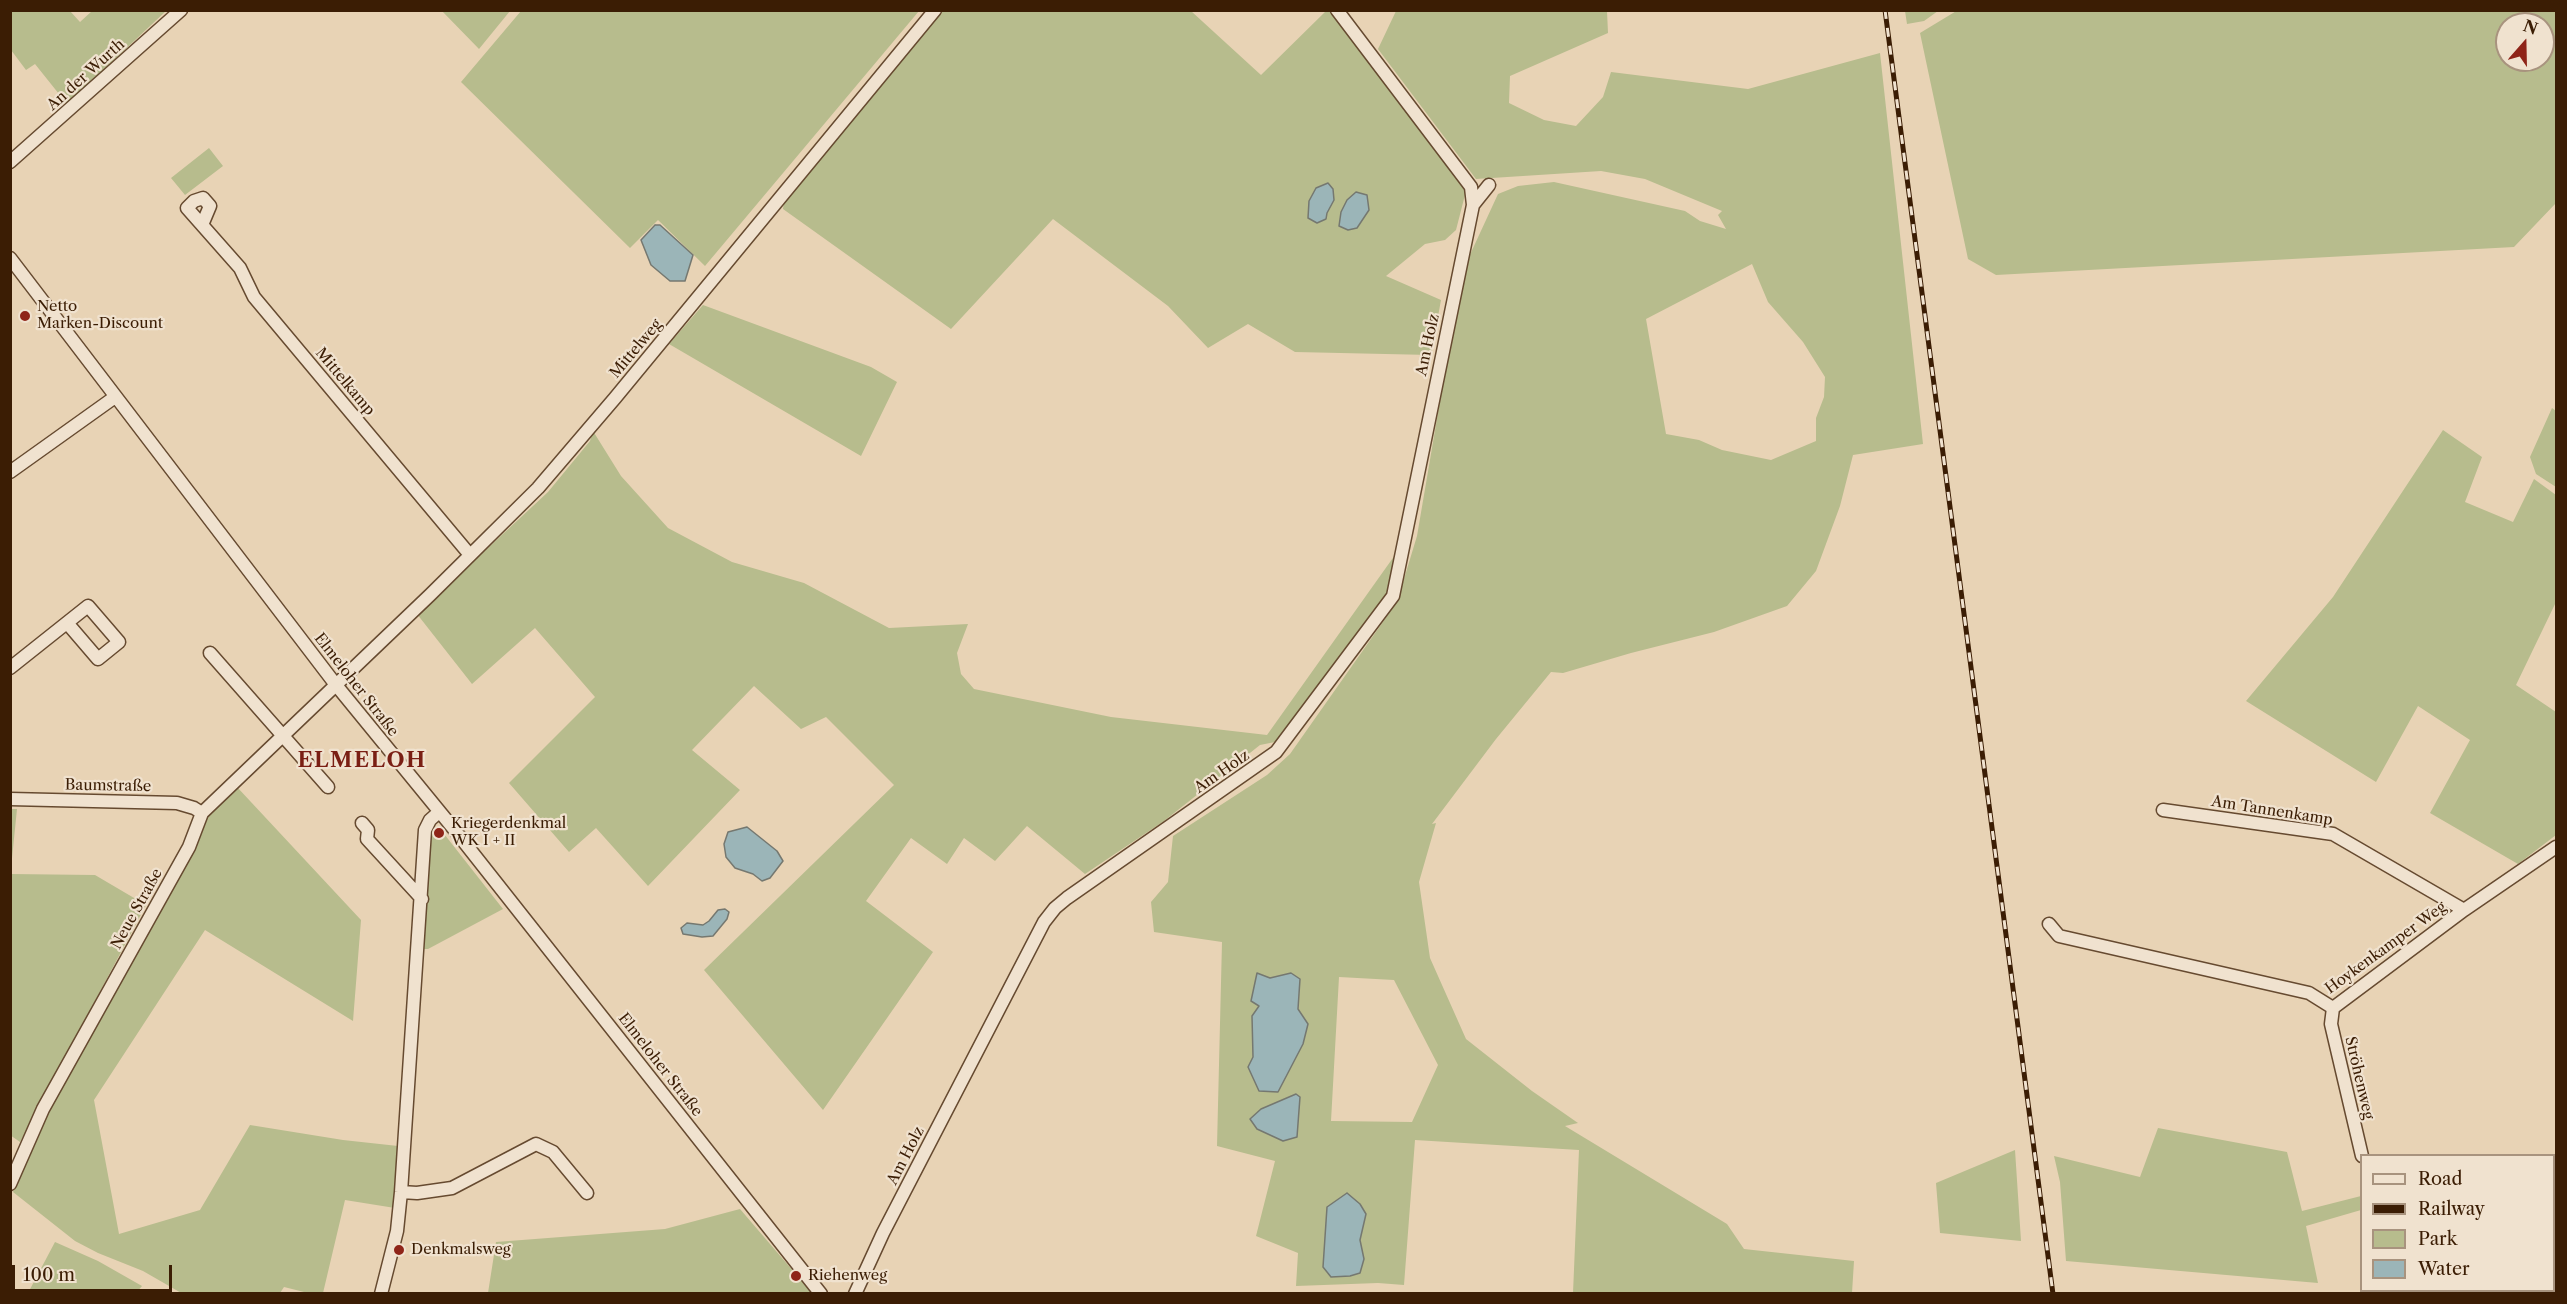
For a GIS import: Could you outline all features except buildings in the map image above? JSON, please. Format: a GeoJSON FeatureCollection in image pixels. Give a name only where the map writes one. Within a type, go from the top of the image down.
{"type":"FeatureCollection","features":[{"type":"Feature","properties":{"kind":"street","name":"An der Wurth"},"geometry":{"type":"LineString","coordinates":[[10,162],[181,10]]}},
{"type":"Feature","properties":{"kind":"street","name":"Mittelweg"},"geometry":{"type":"LineString","coordinates":[[336,685],[538,488],[935,10]]}},
{"type":"Feature","properties":{"kind":"street","name":"Am Holz"},"geometry":{"type":"LineString","coordinates":[[855,1293],[883,1233],[1044,922],[1067,898],[1276,752],[1392,596],[1473,206],[1471,187],[1337,10]]}},
{"type":"Feature","properties":{"kind":"street","name":"Am Holz"},"geometry":{"type":"LineString","coordinates":[[1473,206],[1489,185]]}},
{"type":"Feature","properties":{"kind":"street","name":"Mittelkamp"},"geometry":{"type":"LineString","coordinates":[[202,225],[240,268],[254,297],[470,555]]}},
{"type":"Feature","properties":{"kind":"street","name":"Elmeloher Straße"},"geometry":{"type":"LineString","coordinates":[[10,258],[336,685],[821,1293]]}},
{"type":"Feature","properties":{"kind":"street"},"geometry":{"type":"LineString","coordinates":[[10,472],[115,398]]}},
{"type":"Feature","properties":{"kind":"street"},"geometry":{"type":"LineString","coordinates":[[10,668],[68,624]]}},
{"type":"Feature","properties":{"kind":"street"},"geometry":{"type":"LineString","coordinates":[[210,653],[328,787]]}},
{"type":"Feature","properties":{"kind":"street","name":"Neue Straße"},"geometry":{"type":"LineString","coordinates":[[10,1184],[43,1109],[189,847],[202,813],[281,735],[336,685]]}},
{"type":"Feature","properties":{"kind":"street","name":"Baumstraße"},"geometry":{"type":"LineString","coordinates":[[10,799],[177,803],[202,813]]}},
{"type":"Feature","properties":{"kind":"street","name":"Am Tannenkamp"},"geometry":{"type":"LineString","coordinates":[[2163,810],[2333,834],[2464,910]]}},
{"type":"Feature","properties":{"kind":"street"},"geometry":{"type":"LineString","coordinates":[[381,1293],[397,1231],[401,1192],[425,830],[430,820],[439,812]]}},
{"type":"Feature","properties":{"kind":"street"},"geometry":{"type":"LineString","coordinates":[[362,823],[368,830],[367,838],[422,899]]}},
{"type":"Feature","properties":{"kind":"street","name":"Hoykenkamper Weg"},"geometry":{"type":"LineString","coordinates":[[2049,924],[2059,936],[2309,993],[2332,1008],[2464,910],[2556,847]]}},
{"type":"Feature","properties":{"kind":"street","name":"Ströhenweg"},"geometry":{"type":"LineString","coordinates":[[2332,1008],[2331,1024],[2361,1154]]}},
{"type":"Feature","properties":{"kind":"street"},"geometry":{"type":"LineString","coordinates":[[401,1192],[417,1193],[452,1188],[536,1144],[553,1152],[587,1193]]}},
{"type":"Feature","properties":{"kind":"green space"},"geometry":{"type":"Polygon","coordinates":[[[943,10],[1191,11],[1261,75],[1326,11],[1332,11],[1467,187],[1456,230],[1445,240],[1425,244],[1386,276],[1441,300],[1431,355],[1295,352],[1248,324],[1208,348],[1168,306],[1053,219],[951,329],[783,209],[784,201],[789,194],[943,10]]]}},
{"type":"Feature","properties":{"kind":"green space"},"geometry":{"type":"Polygon","coordinates":[[[1905,10],[1938,11],[1924,21],[1907,24],[1905,10]]]}},
{"type":"Feature","properties":{"kind":"green space"},"geometry":{"type":"Polygon","coordinates":[[[1958,10],[2556,11],[2556,203],[2514,247],[1996,275],[1968,259],[1920,33],[1958,10]]]}},
{"type":"Feature","properties":{"kind":"green space"},"geometry":{"type":"Polygon","coordinates":[[[11,11],[70,11],[80,22],[92,11],[166,11],[67,104],[35,64],[26,70],[11,50],[11,11]]]}},
{"type":"Feature","properties":{"kind":"green space"},"geometry":{"type":"Polygon","coordinates":[[[442,11],[510,11],[479,49],[442,11]]]}},
{"type":"Feature","properties":{"kind":"green space"},"geometry":{"type":"Polygon","coordinates":[[[521,11],[919,11],[705,266],[658,220],[630,248],[461,82],[521,11]]]}},
{"type":"Feature","properties":{"kind":"green space"},"geometry":{"type":"Polygon","coordinates":[[[1396,11],[1607,11],[1608,33],[1510,76],[1509,103],[1544,120],[1576,126],[1603,97],[1611,72],[1748,89],[1880,53],[1923,444],[1853,455],[1840,506],[1816,571],[1787,606],[1714,632],[1563,673],[1551,672],[1496,739],[1432,824],[1436,823],[1419,882],[1430,958],[1466,1039],[1532,1091],[1578,1123],[1565,1126],[1727,1224],[1744,1249],[1854,1261],[1852,1293],[1573,1293],[1579,1150],[1415,1140],[1404,1285],[1378,1283],[1296,1286],[1298,1253],[1256,1236],[1275,1161],[1217,1146],[1222,942],[1154,932],[1151,902],[1168,882],[1173,836],[1267,775],[1290,754],[1397,602],[1417,536],[1462,272],[1498,194],[1518,186],[1554,182],[1685,211],[1700,221],[1726,229],[1718,215],[1722,211],[1645,179],[1601,171],[1476,179],[1378,49],[1396,11]],[[1752,264],[1646,319],[1666,434],[1699,440],[1722,450],[1771,460],[1816,441],[1816,418],[1824,397],[1825,377],[1803,342],[1768,302],[1752,264]],[[1257,973],[1259,1006],[1253,1057],[1248,1067],[1298,1009],[1300,979],[1270,978],[1257,973]],[[1339,977],[1331,1121],[1412,1122],[1438,1065],[1394,980],[1339,977]],[[1296,1094],[1261,1109],[1282,1141],[1296,1094]],[[1327,1207],[1326,1228],[1360,1240],[1366,1214],[1327,1207]]]}},
{"type":"Feature","properties":{"kind":"green space"},"geometry":{"type":"Polygon","coordinates":[[[209,148],[223,166],[185,195],[171,178],[209,148]]]}},
{"type":"Feature","properties":{"kind":"green space"},"geometry":{"type":"Polygon","coordinates":[[[703,305],[871,367],[897,382],[861,456],[669,344],[703,305]]]}},
{"type":"Feature","properties":{"kind":"green space"},"geometry":{"type":"Polygon","coordinates":[[[2552,408],[2556,411],[2556,487],[2536,474],[2530,457],[2552,408]]]}},
{"type":"Feature","properties":{"kind":"green space"},"geometry":{"type":"Polygon","coordinates":[[[2443,430],[2482,457],[2465,502],[2513,522],[2534,479],[2556,495],[2556,602],[2516,685],[2556,712],[2556,835],[2518,864],[2430,813],[2470,740],[2418,706],[2376,782],[2246,701],[2333,597],[2443,430]]]}},
{"type":"Feature","properties":{"kind":"green space"},"geometry":{"type":"Polygon","coordinates":[[[593,431],[621,476],[668,528],[732,562],[804,583],[889,628],[968,624],[957,653],[961,674],[974,689],[1111,717],[1267,735],[1395,555],[1387,594],[1275,742],[1260,745],[1164,821],[1085,874],[1027,826],[995,861],[964,838],[947,864],[911,838],[866,901],[933,952],[823,1110],[704,970],[894,785],[826,717],[801,729],[754,686],[692,750],[740,790],[648,886],[596,828],[569,852],[509,783],[595,697],[535,628],[472,684],[417,614],[548,492],[590,441],[593,431]]]}},
{"type":"Feature","properties":{"kind":"green space"},"geometry":{"type":"Polygon","coordinates":[[[237,787],[361,920],[353,1021],[205,930],[94,1100],[119,1234],[200,1210],[250,1125],[398,1146],[395,1208],[345,1200],[323,1293],[308,1293],[284,1287],[280,1293],[183,1294],[143,1271],[75,1241],[13,1192],[45,1113],[210,813],[237,787]]]}},
{"type":"Feature","properties":{"kind":"green space"},"geometry":{"type":"Polygon","coordinates":[[[10,809],[17,809],[11,868],[10,809]]]}},
{"type":"Feature","properties":{"kind":"green space"},"geometry":{"type":"Polygon","coordinates":[[[441,830],[503,909],[428,949],[423,949],[431,835],[441,830]]]}},
{"type":"Feature","properties":{"kind":"green space"},"geometry":{"type":"Polygon","coordinates":[[[10,874],[95,875],[146,905],[20,1142],[10,1135],[10,874]]]}},
{"type":"Feature","properties":{"kind":"green space"},"geometry":{"type":"Polygon","coordinates":[[[2158,1128],[2287,1152],[2302,1211],[2360,1196],[2360,1210],[2306,1226],[2318,1283],[2066,1261],[2060,1182],[2054,1156],[2140,1177],[2158,1128]]]}},
{"type":"Feature","properties":{"kind":"green space"},"geometry":{"type":"Polygon","coordinates":[[[2015,1150],[2021,1241],[1940,1233],[1936,1183],[2015,1150]]]}},
{"type":"Feature","properties":{"kind":"green space"},"geometry":{"type":"Polygon","coordinates":[[[740,1209],[812,1293],[488,1293],[496,1242],[665,1229],[740,1209]]]}},
{"type":"Feature","properties":{"kind":"green space"},"geometry":{"type":"Polygon","coordinates":[[[55,1242],[98,1261],[142,1286],[136,1293],[28,1293],[55,1242]]]}},
{"type":"Feature","properties":{"kind":"water"},"geometry":{"type":"Polygon","coordinates":[[[1328,183],[1333,189],[1334,200],[1326,219],[1317,223],[1308,218],[1309,201],[1316,188],[1328,183]]]}},
{"type":"Feature","properties":{"kind":"water"},"geometry":{"type":"Polygon","coordinates":[[[1356,192],[1367,195],[1369,210],[1357,228],[1348,230],[1339,226],[1341,212],[1347,200],[1356,192]]]}},
{"type":"Feature","properties":{"kind":"water"},"geometry":{"type":"Polygon","coordinates":[[[655,225],[660,225],[693,255],[685,281],[670,281],[651,265],[641,240],[655,225]]]}},
{"type":"Feature","properties":{"kind":"water"},"geometry":{"type":"Polygon","coordinates":[[[747,827],[777,851],[783,861],[770,878],[762,881],[753,874],[735,868],[726,857],[724,844],[728,832],[747,827]]]}},
{"type":"Feature","properties":{"kind":"water"},"geometry":{"type":"Polygon","coordinates":[[[725,909],[729,912],[727,919],[713,936],[683,934],[681,928],[687,923],[703,925],[718,910],[725,909]]]}},
{"type":"Feature","properties":{"kind":"water"},"geometry":{"type":"Polygon","coordinates":[[[1257,973],[1270,978],[1291,973],[1300,979],[1298,1009],[1308,1024],[1303,1044],[1278,1092],[1259,1091],[1248,1067],[1253,1057],[1252,1016],[1259,1006],[1251,1001],[1257,973]]]}},
{"type":"Feature","properties":{"kind":"water"},"geometry":{"type":"Polygon","coordinates":[[[1296,1094],[1300,1097],[1297,1137],[1283,1141],[1257,1129],[1250,1119],[1261,1109],[1296,1094]]]}},
{"type":"Feature","properties":{"kind":"water"},"geometry":{"type":"Polygon","coordinates":[[[1347,1193],[1360,1204],[1366,1214],[1360,1240],[1364,1259],[1360,1273],[1331,1277],[1323,1267],[1327,1207],[1347,1193]]]}},
{"type":"Feature","properties":{"kind":"railway"},"geometry":{"type":"LineString","coordinates":[[1885,10],[2053,1294]]}},
{"type":"Feature","properties":{"kind":"place","name":"Netto Marken-Discount"},"geometry":{"type":"Point","coordinates":[25,316]}},
{"type":"Feature","properties":{"kind":"place","name":"Kriegerdenkmal WK I + II"},"geometry":{"type":"Point","coordinates":[439,833]}},
{"type":"Feature","properties":{"kind":"place","name":"Denkmalsweg"},"geometry":{"type":"Point","coordinates":[399,1250]}},
{"type":"Feature","properties":{"kind":"place","name":"Riehenweg"},"geometry":{"type":"Point","coordinates":[796,1276]}},
{"type":"Feature","properties":{"kind":"district","name":"ELMELOH"},"geometry":{"type":"Point","coordinates":[362,761]}}]}
